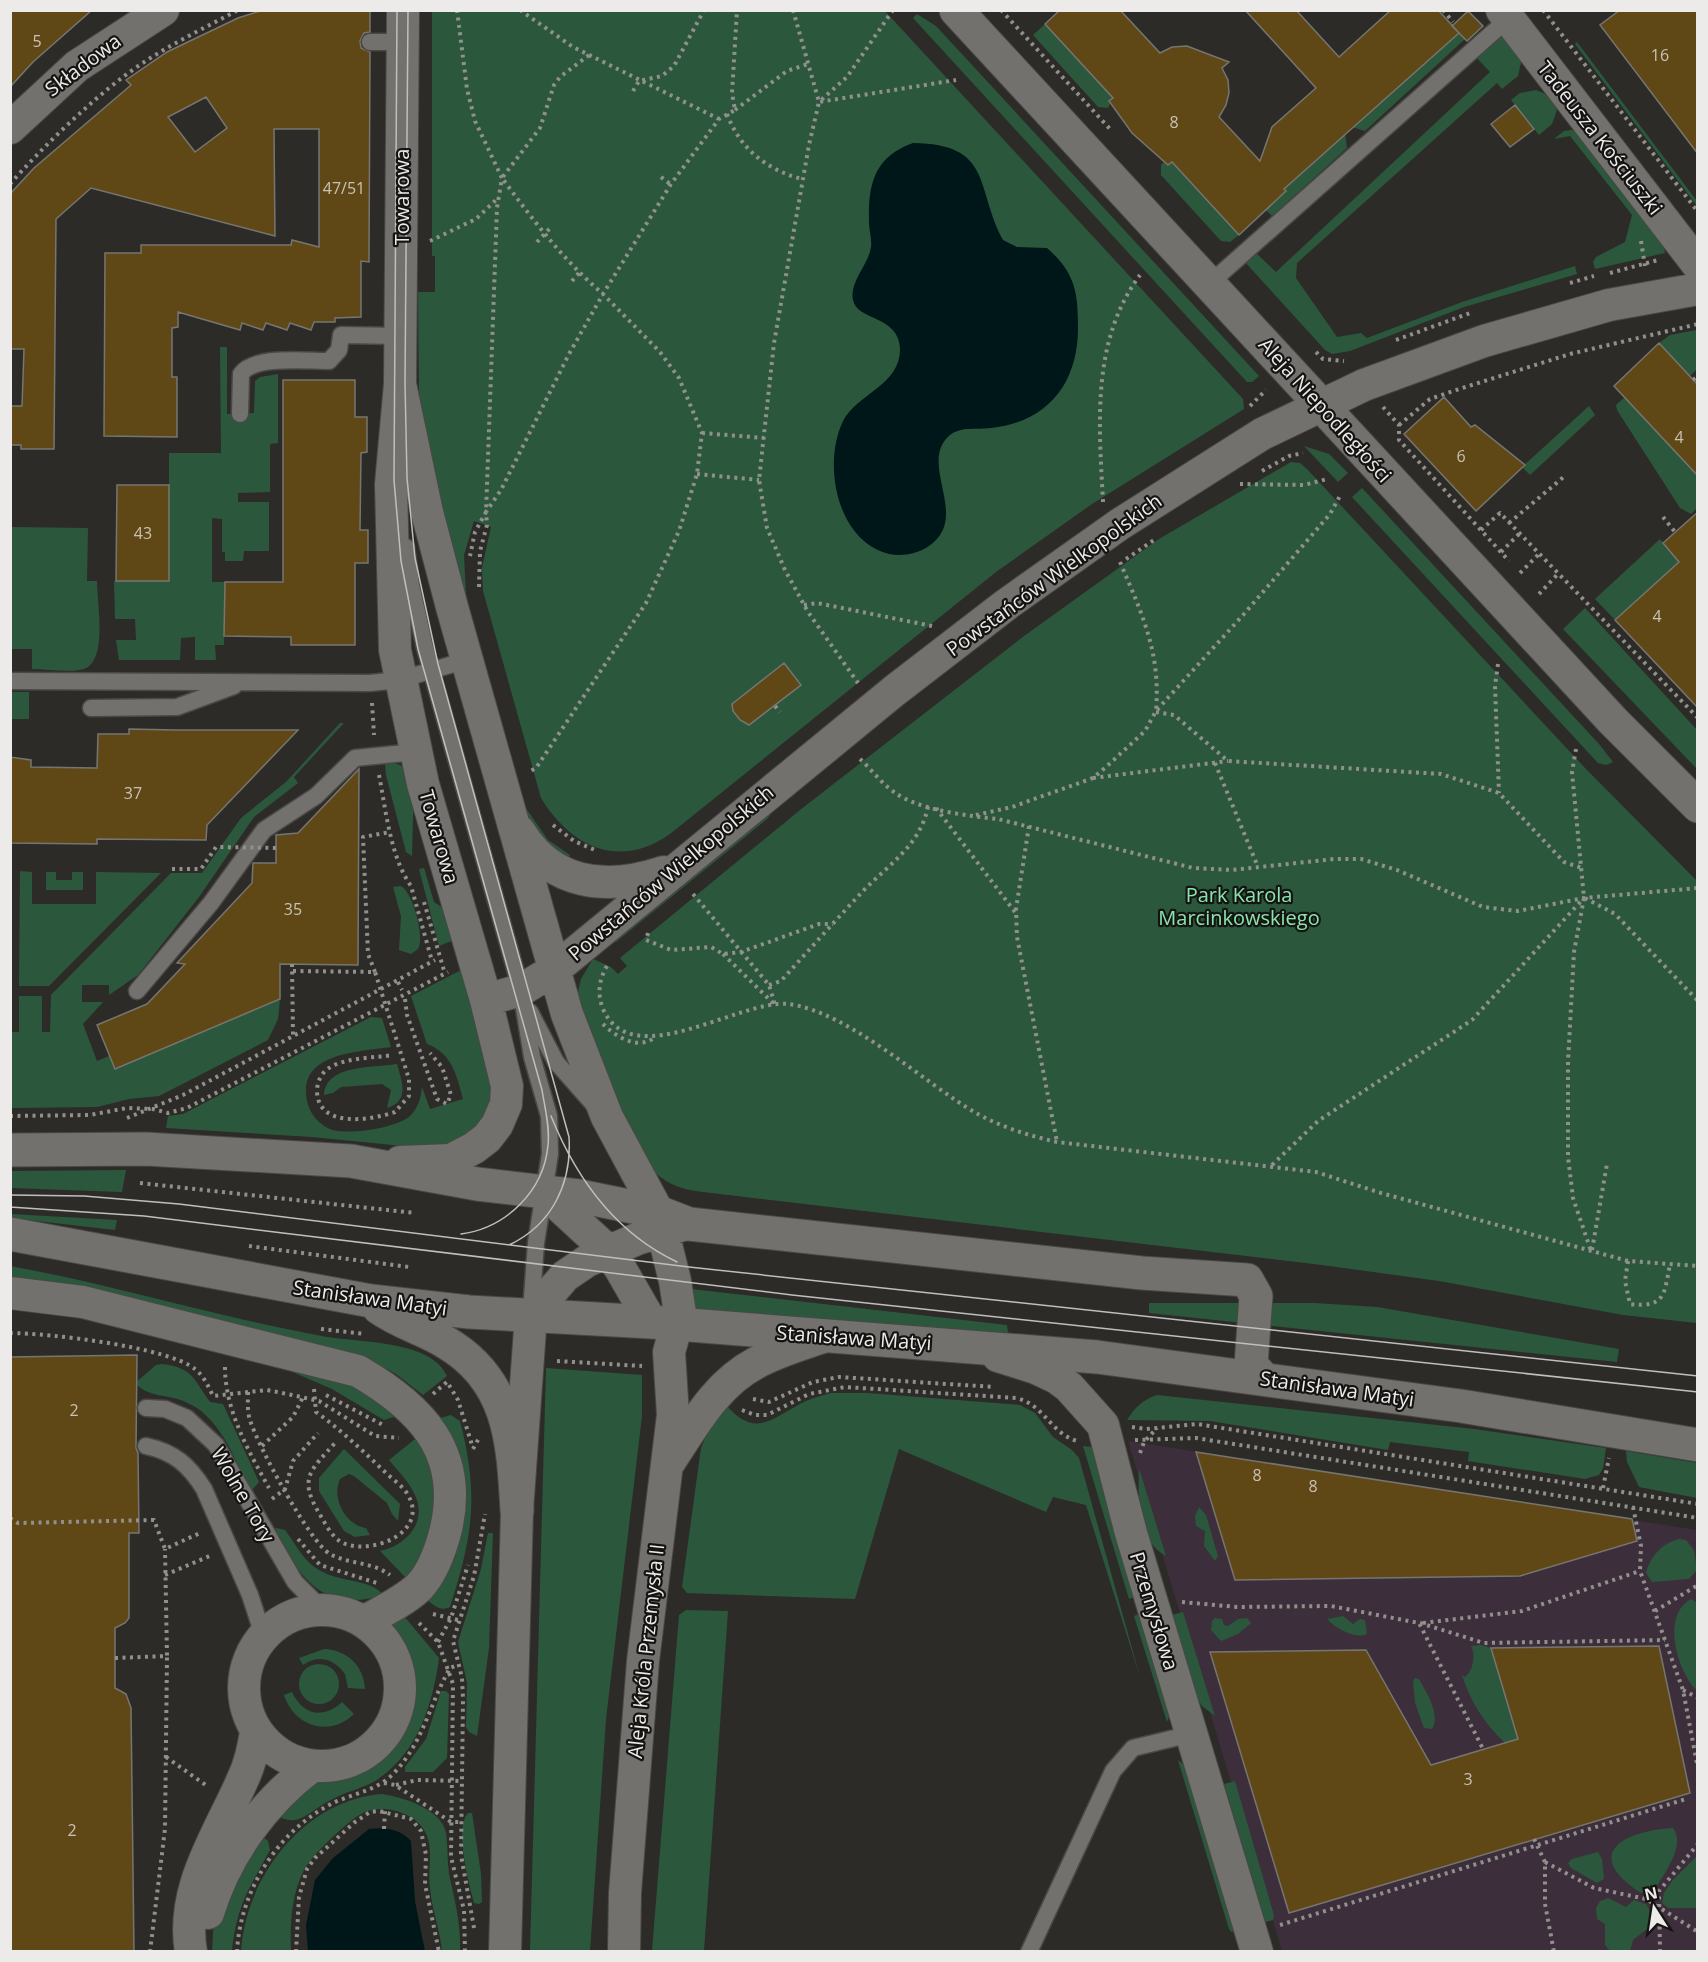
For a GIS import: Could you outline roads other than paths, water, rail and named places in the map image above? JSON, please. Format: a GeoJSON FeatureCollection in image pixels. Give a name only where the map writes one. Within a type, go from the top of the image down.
{"type":"FeatureCollection","features":[{"type":"Feature","properties":{"kind":"street","name":"Aleja Niepodległości"},"geometry":{"type":"LineString","coordinates":[[956,10],[1613,721],[1698,806]]}},
{"type":"Feature","properties":{"kind":"street","name":"Składowa"},"geometry":{"type":"LineString","coordinates":[[10,128],[77,66],[143,15]]}},
{"type":"Feature","properties":{"kind":"street","name":"Tadeusza Kościuszki"},"geometry":{"type":"LineString","coordinates":[[1505,15],[1698,264]]}},
{"type":"Feature","properties":{"kind":"street","name":"Towarowa"},"geometry":{"type":"LineString","coordinates":[[351,1161],[422,1163],[451,1160],[487,1138],[506,1104],[507,1086],[486,1000],[415,752],[385,681],[393,616],[391,484],[400,384],[404,20]]}},
{"type":"Feature","properties":{"kind":"street","name":"Powstańców Wielkopolskich"},"geometry":{"type":"LineString","coordinates":[[486,1000],[521,990],[554,970],[894,691],[1075,555],[1262,434],[1320,404],[1484,341],[1608,305],[1698,289]]}},
{"type":"Feature","properties":{"kind":"street","name":"Towarowa"},"geometry":{"type":"LineString","coordinates":[[400,384],[427,512],[467,660],[554,970],[583,1061],[607,1118],[670,1222],[680,1313],[660,1341]]}},
{"type":"Feature","properties":{"kind":"street"},"geometry":{"type":"LineString","coordinates":[[507,805],[529,847],[552,867],[572,876],[616,883],[652,876],[681,864]]}},
{"type":"Feature","properties":{"kind":"street"},"geometry":{"type":"LineString","coordinates":[[10,1150],[168,1150],[351,1161],[477,1184],[544,1192],[670,1222],[1142,1273],[1247,1280],[1256,1296],[1251,1365],[1263,1379]]}},
{"type":"Feature","properties":{"kind":"street"},"geometry":{"type":"LineString","coordinates":[[544,1192],[607,1250],[620,1268],[660,1341]]}},
{"type":"Feature","properties":{"kind":"street"},"geometry":{"type":"LineString","coordinates":[[501,1511],[541,1355],[531,1315],[565,1276],[607,1250],[670,1222]]}},
{"type":"Feature","properties":{"kind":"street","name":"Stanisława Matyi"},"geometry":{"type":"LineString","coordinates":[[10,1234],[371,1301],[531,1315],[660,1341],[826,1336],[1150,1363],[1461,1406],[1698,1445]]}},
{"type":"Feature","properties":{"kind":"street"},"geometry":{"type":"LineString","coordinates":[[10,1293],[83,1302],[358,1371],[414,1410],[441,1449],[448,1481],[450,1510],[445,1533],[430,1571],[419,1586],[365,1621]]}},
{"type":"Feature","properties":{"kind":"street"},"geometry":{"type":"LineString","coordinates":[[371,1301],[398,1322],[456,1348],[484,1377],[498,1400],[513,1444],[501,1511],[505,1952]]}},
{"type":"Feature","properties":{"kind":"street"},"geometry":{"type":"LineString","coordinates":[[666,1467],[709,1403],[728,1383],[756,1363],[826,1336]]}},
{"type":"Feature","properties":{"kind":"street","name":"Aleja Króla Przemysła II"},"geometry":{"type":"LineString","coordinates":[[624,1952],[625,1893],[634,1755],[674,1399],[660,1341]]}},
{"type":"Feature","properties":{"kind":"street","name":"Przemysłowa"},"geometry":{"type":"LineString","coordinates":[[965,1346],[1036,1368],[1057,1378],[1070,1387],[1110,1429],[1191,1734],[1254,1942]]}},
{"type":"Feature","properties":{"kind":"street"},"geometry":{"type":"LineString","coordinates":[[322,1609],[344,1612],[365,1621],[382,1637],[394,1657],[400,1680],[399,1704],[391,1726],[376,1744],[358,1758],[335,1766],[312,1766],[298,1763],[274,1751],[256,1732],[245,1708],[243,1682],[249,1657],[263,1635],[280,1621],[300,1612],[322,1609]]}},
{"type":"Feature","properties":{"kind":"street"},"geometry":{"type":"LineString","coordinates":[[191,1952],[189,1910],[204,1859],[243,1780],[256,1732]]}},
{"type":"Feature","properties":{"kind":"street"},"geometry":{"type":"LineString","coordinates":[[198,1952],[217,1884],[232,1857],[267,1806],[286,1785],[312,1766]]}},
{"type":"Feature","properties":{"kind":"lane"},"geometry":{"type":"LineString","coordinates":[[1209,284],[1505,15]]}},
{"type":"Feature","properties":{"kind":"lane"},"geometry":{"type":"LineString","coordinates":[[370,42],[404,20]]}},
{"type":"Feature","properties":{"kind":"lane"},"geometry":{"type":"LineString","coordinates":[[240,414],[241,374],[250,365],[265,362],[329,361],[339,350],[340,336],[400,336]]}},
{"type":"Feature","properties":{"kind":"lane","name":"Towarowa"},"geometry":{"type":"LineString","coordinates":[[400,384],[400,479],[408,561],[432,670],[521,990],[532,1057],[550,1125],[550,1154],[536,1243],[531,1315]]}},
{"type":"Feature","properties":{"kind":"lane"},"geometry":{"type":"LineString","coordinates":[[10,681],[385,681],[467,660]]}},
{"type":"Feature","properties":{"kind":"lane"},"geometry":{"type":"LineString","coordinates":[[92,708],[177,707],[244,682]]}},
{"type":"Feature","properties":{"kind":"lane"},"geometry":{"type":"LineString","coordinates":[[137,991],[211,903],[264,830],[316,796],[355,758],[415,752]]}},
{"type":"Feature","properties":{"kind":"lane","name":"Towarowa"},"geometry":{"type":"LineString","coordinates":[[521,990],[555,1062],[565,1076],[607,1118]]}},
{"type":"Feature","properties":{"kind":"lane","name":"Wolne Tory"},"geometry":{"type":"LineString","coordinates":[[146,1408],[165,1409],[187,1418],[216,1445],[295,1582],[322,1609]]}},
{"type":"Feature","properties":{"kind":"lane","name":"Wolne Tory"},"geometry":{"type":"LineString","coordinates":[[146,1446],[164,1450],[178,1458],[194,1474],[220,1525],[250,1595],[263,1635]]}},
{"type":"Feature","properties":{"kind":"lane"},"geometry":{"type":"LineString","coordinates":[[1029,1952],[1113,1771],[1133,1748],[1191,1734]]}},
{"type":"Feature","properties":{"kind":"tram line"},"geometry":{"type":"LineString","coordinates":[[397,10],[394,480],[401,561],[418,649],[542,1090],[548,1131],[545,1162],[531,1192],[520,1205],[493,1224],[461,1234]]}},
{"type":"Feature","properties":{"kind":"tram line"},"geometry":{"type":"LineString","coordinates":[[408,10],[405,383],[407,478],[415,558],[438,664],[569,1137],[567,1170],[556,1201],[537,1226],[524,1237],[509,1245]]}},
{"type":"Feature","properties":{"kind":"tram line"},"geometry":{"type":"LineString","coordinates":[[551,1116],[573,1161],[600,1201],[635,1236],[677,1262]]}},
{"type":"Feature","properties":{"kind":"tram line"},"geometry":{"type":"LineString","coordinates":[[10,1195],[84,1196],[179,1204],[689,1267],[1698,1376]]}},
{"type":"Feature","properties":{"kind":"tram line"},"geometry":{"type":"LineString","coordinates":[[10,1207],[144,1216],[792,1295],[1698,1392]]}},
{"type":"Feature","properties":{"kind":"park label","name":"Park Karola Marcinkowskiego"},"geometry":{"type":"Point","coordinates":[1239,906]}}]}
